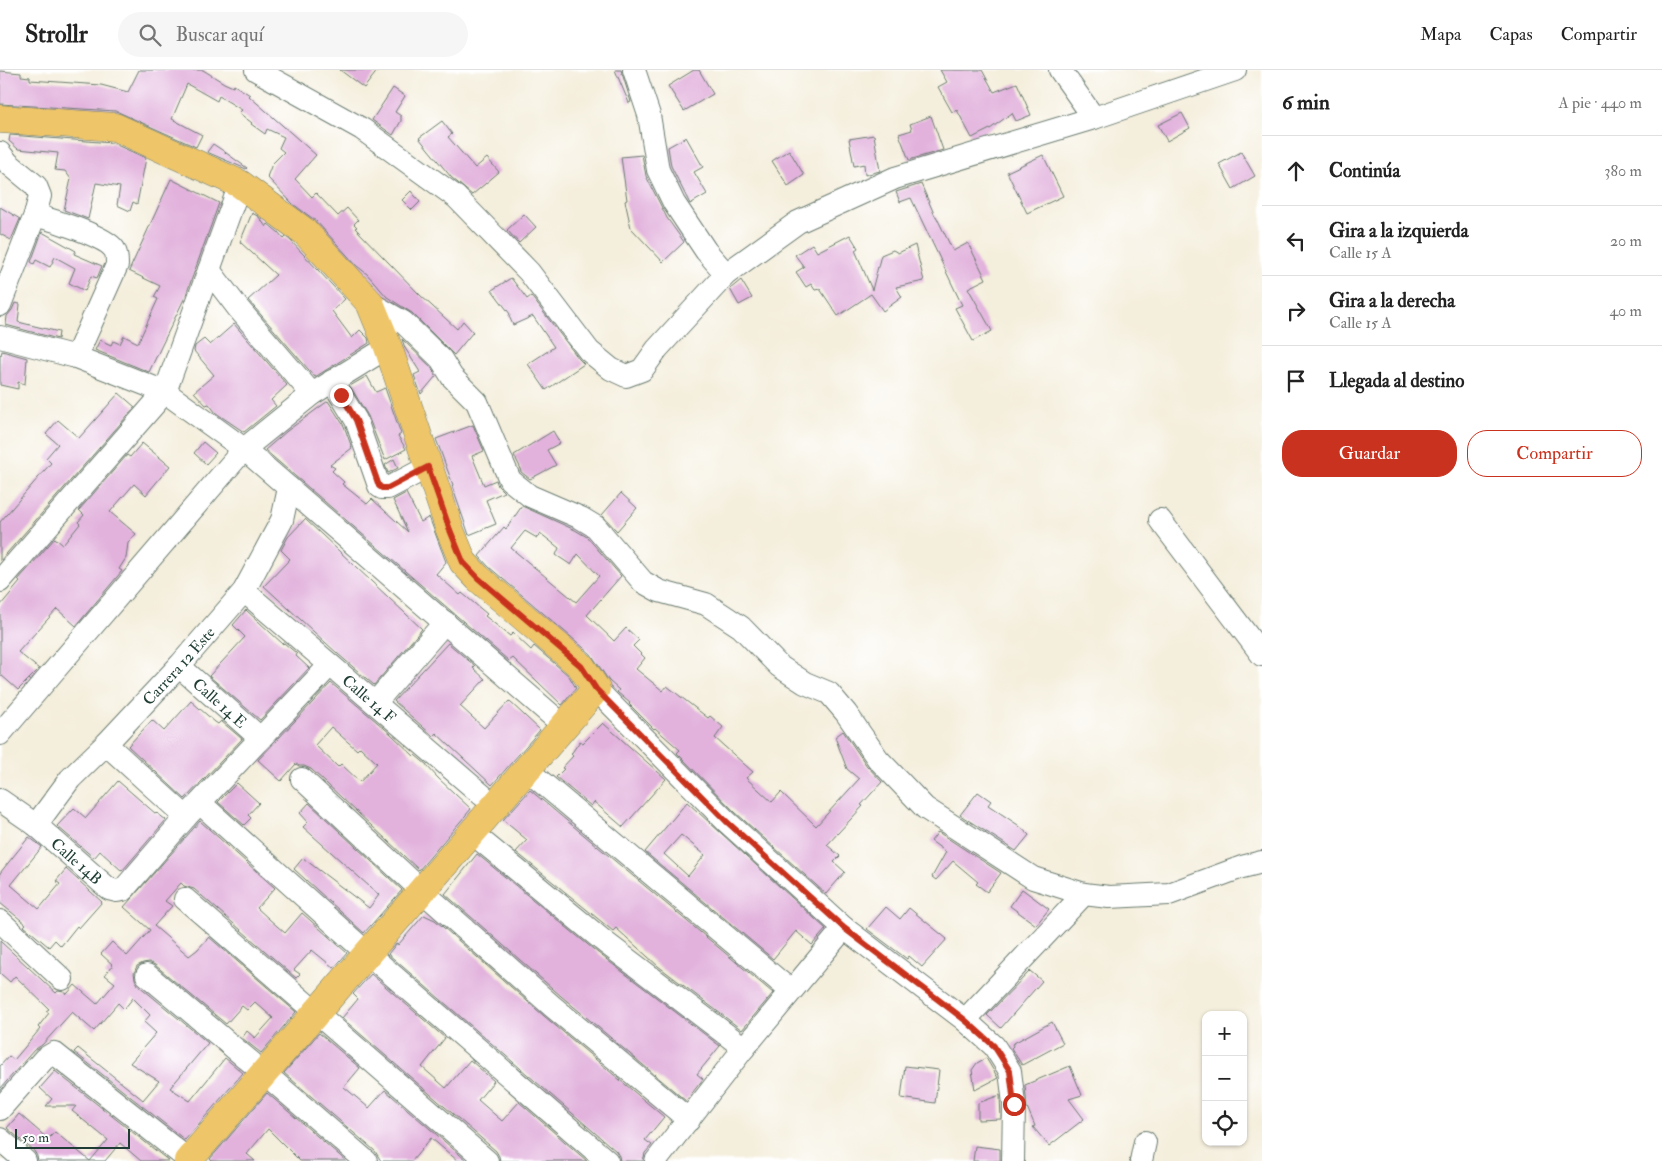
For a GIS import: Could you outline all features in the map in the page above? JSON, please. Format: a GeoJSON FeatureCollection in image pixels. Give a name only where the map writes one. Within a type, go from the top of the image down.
{"type":"FeatureCollection","features":[{"type":"Feature","properties":{"kind":"main road"},"geometry":{"type":"LineString","coordinates":[[0,119],[115,126],[240,184],[306,232],[370,303],[388,347],[428,467],[463,562],[478,578],[581,666],[596,689],[189,1161]]}},
{"type":"Feature","properties":{"kind":"street"},"geometry":{"type":"LineString","coordinates":[[256,70],[362,129],[456,197],[529,272],[589,351],[611,369],[626,376],[642,370],[657,349],[726,274],[798,222],[895,178],[1094,118],[1235,70]]}},
{"type":"Feature","properties":{"kind":"street"},"geometry":{"type":"LineString","coordinates":[[634,70],[649,115],[658,170],[674,203],[706,250],[726,274]]}},
{"type":"Feature","properties":{"kind":"street"},"geometry":{"type":"LineString","coordinates":[[1060,70],[1094,118]]}},
{"type":"Feature","properties":{"kind":"street"},"geometry":{"type":"LineString","coordinates":[[0,153],[8,163],[36,186],[40,196],[36,215],[0,305]]}},
{"type":"Feature","properties":{"kind":"street"},"geometry":{"type":"LineString","coordinates":[[0,581],[165,392],[240,184]]}},
{"type":"Feature","properties":{"kind":"street"},"geometry":{"type":"LineString","coordinates":[[36,215],[107,242],[116,251],[117,264],[76,357]]}},
{"type":"Feature","properties":{"kind":"street"},"geometry":{"type":"LineString","coordinates":[[209,270],[238,308],[312,394]]}},
{"type":"Feature","properties":{"kind":"street"},"geometry":{"type":"LineString","coordinates":[[370,303],[403,322],[442,359],[452,377],[477,402],[510,480],[530,496],[581,518],[596,527],[643,582],[659,591],[706,604],[741,627],[779,666],[805,683],[829,694],[846,713],[878,759],[926,808],[1033,878],[1084,894],[1109,897],[1169,894],[1242,867],[1262,862]]}},
{"type":"Feature","properties":{"kind":"street"},"geometry":{"type":"LineString","coordinates":[[0,337],[76,357],[165,392],[244,449],[564,726]]}},
{"type":"Feature","properties":{"kind":"street"},"geometry":{"type":"LineString","coordinates":[[0,734],[244,449],[312,394],[388,347]]}},
{"type":"Feature","properties":{"kind":"street"},"geometry":{"type":"LineString","coordinates":[[332,381],[356,420],[379,486],[388,488],[428,467]]}},
{"type":"Feature","properties":{"kind":"street","name":"Carrera 12 Este"},"geometry":{"type":"LineString","coordinates":[[36,826],[70,779],[106,744],[179,666],[244,591],[282,520],[289,488]]}},
{"type":"Feature","properties":{"kind":"street"},"geometry":{"type":"LineString","coordinates":[[1160,520],[1262,655]]}},
{"type":"Feature","properties":{"kind":"street","name":"Calle 14 F"},"geometry":{"type":"LineString","coordinates":[[244,591],[495,806]]}},
{"type":"Feature","properties":{"kind":"street"},"geometry":{"type":"LineString","coordinates":[[375,703],[445,622]]}},
{"type":"Feature","properties":{"kind":"street"},"geometry":{"type":"LineString","coordinates":[[192,810],[330,665]]}},
{"type":"Feature","properties":{"kind":"street","name":"Calle 14 E"},"geometry":{"type":"LineString","coordinates":[[179,666],[260,738]]}},
{"type":"Feature","properties":{"kind":"street"},"geometry":{"type":"LineString","coordinates":[[596,689],[726,821],[844,928],[965,1020],[994,1046],[1010,1071],[1014,1104],[1013,1161]]}},
{"type":"Feature","properties":{"kind":"street"},"geometry":{"type":"LineString","coordinates":[[106,744],[192,810],[367,953],[607,1161]]}},
{"type":"Feature","properties":{"kind":"street"},"geometry":{"type":"LineString","coordinates":[[527,770],[791,991]]}},
{"type":"Feature","properties":{"kind":"street"},"geometry":{"type":"LineString","coordinates":[[302,779],[422,891],[552,1006],[689,1120]]}},
{"type":"Feature","properties":{"kind":"street","name":"Calle 14B"},"geometry":{"type":"LineString","coordinates":[[0,800],[36,826],[109,890],[117,891],[123,890],[192,810]]}},
{"type":"Feature","properties":{"kind":"street"},"geometry":{"type":"LineString","coordinates":[[472,832],[606,944],[744,1048]]}},
{"type":"Feature","properties":{"kind":"street"},"geometry":{"type":"LineString","coordinates":[[965,1020],[1084,894]]}},
{"type":"Feature","properties":{"kind":"street"},"geometry":{"type":"LineString","coordinates":[[186,899],[487,1161]]}},
{"type":"Feature","properties":{"kind":"street"},"geometry":{"type":"LineString","coordinates":[[0,921],[62,979]]}},
{"type":"Feature","properties":{"kind":"street"},"geometry":{"type":"LineString","coordinates":[[656,1161],[744,1048],[844,928]]}},
{"type":"Feature","properties":{"kind":"street"},"geometry":{"type":"LineString","coordinates":[[148,975],[264,1073],[357,1158]]}},
{"type":"Feature","properties":{"kind":"street"},"geometry":{"type":"LineString","coordinates":[[0,1109],[44,1059],[54,1053],[189,1161]]}},
{"type":"Feature","properties":{"kind":"street"},"geometry":{"type":"LineString","coordinates":[[0,1139],[26,1161]]}},
{"type":"Feature","properties":{"kind":"building"},"geometry":{"type":"Polygon","coordinates":[[[139,70],[203,70],[224,83],[233,87],[234,85],[250,95],[316,155],[295,179],[312,197],[316,193],[338,216],[347,208],[358,220],[354,224],[357,227],[355,228],[420,295],[457,329],[463,321],[473,332],[454,355],[412,313],[387,297],[316,221],[293,204],[267,177],[272,164],[284,152],[279,148],[284,137],[267,129],[265,134],[239,113],[242,110],[219,96],[217,101],[187,84],[172,119],[202,135],[196,147],[116,111],[0,104],[0,71],[21,73],[21,76],[30,77],[30,80],[101,85],[128,92],[139,70]]]}},
{"type":"Feature","properties":{"kind":"building"},"geometry":{"type":"Polygon","coordinates":[[[340,70],[378,70],[364,88],[340,70]]]}},
{"type":"Feature","properties":{"kind":"building"},"geometry":{"type":"Polygon","coordinates":[[[615,70],[621,70],[631,102],[629,103],[615,70]]]}},
{"type":"Feature","properties":{"kind":"building"},"geometry":{"type":"Polygon","coordinates":[[[694,70],[699,70],[713,94],[684,111],[668,86],[694,70]]]}},
{"type":"Feature","properties":{"kind":"building"},"geometry":{"type":"Polygon","coordinates":[[[940,70],[982,70],[994,92],[1017,83],[1031,115],[1016,121],[1012,113],[990,129],[972,138],[957,110],[952,112],[938,87],[947,82],[940,70]]]}},
{"type":"Feature","properties":{"kind":"building"},"geometry":{"type":"Polygon","coordinates":[[[393,88],[405,96],[395,112],[401,116],[401,121],[393,135],[372,120],[393,88]]]}},
{"type":"Feature","properties":{"kind":"building"},"geometry":{"type":"Polygon","coordinates":[[[1182,113],[1190,128],[1167,141],[1158,125],[1182,113]]]}},
{"type":"Feature","properties":{"kind":"building"},"geometry":{"type":"Polygon","coordinates":[[[931,116],[943,150],[909,160],[899,134],[912,130],[910,124],[931,116]]]}},
{"type":"Feature","properties":{"kind":"building"},"geometry":{"type":"Polygon","coordinates":[[[442,121],[452,134],[448,137],[475,168],[487,158],[499,172],[472,195],[451,177],[419,138],[442,121]]]}},
{"type":"Feature","properties":{"kind":"building"},"geometry":{"type":"Polygon","coordinates":[[[10,135],[112,143],[146,158],[137,204],[133,202],[130,211],[117,205],[120,187],[96,183],[88,219],[64,210],[71,179],[65,171],[55,170],[58,153],[18,149],[9,141],[10,135]]]}},
{"type":"Feature","properties":{"kind":"building"},"geometry":{"type":"Polygon","coordinates":[[[874,135],[880,171],[865,175],[864,164],[854,166],[849,139],[874,135]]]}},
{"type":"Feature","properties":{"kind":"building"},"geometry":{"type":"Polygon","coordinates":[[[686,137],[703,167],[694,172],[707,194],[690,204],[671,166],[668,147],[686,137]]]}},
{"type":"Feature","properties":{"kind":"building"},"geometry":{"type":"Polygon","coordinates":[[[213,144],[247,168],[207,152],[213,144]]]}},
{"type":"Feature","properties":{"kind":"building"},"geometry":{"type":"Polygon","coordinates":[[[789,150],[804,175],[788,186],[772,161],[789,150]]]}},
{"type":"Feature","properties":{"kind":"building"},"geometry":{"type":"Polygon","coordinates":[[[1241,152],[1255,176],[1233,189],[1219,164],[1241,152]]]}},
{"type":"Feature","properties":{"kind":"building"},"geometry":{"type":"Polygon","coordinates":[[[642,155],[646,176],[667,218],[684,242],[663,262],[631,228],[625,201],[627,200],[621,157],[642,155]]]}},
{"type":"Feature","properties":{"kind":"building"},"geometry":{"type":"Polygon","coordinates":[[[1043,155],[1063,196],[1027,213],[1007,172],[1043,155]]]}},
{"type":"Feature","properties":{"kind":"building"},"geometry":{"type":"Polygon","coordinates":[[[171,179],[219,203],[186,295],[149,372],[95,350],[100,340],[111,345],[113,341],[120,344],[124,336],[138,343],[158,299],[154,297],[160,286],[129,271],[171,179]]]}},
{"type":"Feature","properties":{"kind":"building"},"geometry":{"type":"Polygon","coordinates":[[[921,184],[953,251],[968,243],[986,279],[968,288],[992,331],[973,341],[955,308],[962,305],[911,198],[900,202],[896,192],[921,184]]]}},
{"type":"Feature","properties":{"kind":"building"},"geometry":{"type":"Polygon","coordinates":[[[411,191],[420,202],[412,210],[402,200],[411,191]]]}},
{"type":"Feature","properties":{"kind":"building"},"geometry":{"type":"Polygon","coordinates":[[[0,207],[20,219],[11,240],[0,234],[0,207]]]}},
{"type":"Feature","properties":{"kind":"building"},"geometry":{"type":"Polygon","coordinates":[[[252,213],[259,217],[266,227],[268,224],[284,239],[286,237],[290,240],[345,299],[332,311],[352,338],[360,330],[368,338],[369,343],[315,377],[248,300],[276,275],[240,242],[252,213]]]}},
{"type":"Feature","properties":{"kind":"building"},"geometry":{"type":"Polygon","coordinates":[[[524,214],[536,227],[519,243],[507,230],[524,214]]]}},
{"type":"Feature","properties":{"kind":"building"},"geometry":{"type":"Polygon","coordinates":[[[42,232],[76,251],[74,254],[102,266],[97,278],[91,276],[85,291],[69,283],[75,268],[55,257],[50,267],[36,260],[34,264],[31,262],[42,232]]]}},
{"type":"Feature","properties":{"kind":"building"},"geometry":{"type":"Polygon","coordinates":[[[850,235],[858,248],[855,250],[872,290],[881,255],[893,250],[898,253],[915,245],[924,281],[896,287],[902,297],[883,311],[871,294],[838,316],[820,289],[815,290],[811,284],[806,287],[796,272],[804,267],[795,255],[812,244],[817,252],[850,235]]]}},
{"type":"Feature","properties":{"kind":"building"},"geometry":{"type":"Polygon","coordinates":[[[511,278],[527,299],[531,296],[584,364],[546,390],[528,364],[554,347],[533,316],[513,325],[510,314],[492,290],[511,278]]]}},
{"type":"Feature","properties":{"kind":"building"},"geometry":{"type":"Polygon","coordinates":[[[741,280],[752,298],[739,305],[730,289],[741,280]]]}},
{"type":"Feature","properties":{"kind":"building"},"geometry":{"type":"Polygon","coordinates":[[[15,303],[20,304],[18,322],[59,332],[58,339],[6,325],[7,316],[15,303]]]}},
{"type":"Feature","properties":{"kind":"building"},"geometry":{"type":"Polygon","coordinates":[[[234,324],[287,385],[271,400],[276,406],[244,432],[216,413],[209,404],[206,405],[194,392],[214,375],[194,351],[195,346],[204,339],[210,345],[234,324]]]}},
{"type":"Feature","properties":{"kind":"building"},"geometry":{"type":"Polygon","coordinates":[[[402,339],[431,367],[436,376],[421,394],[414,375],[420,372],[405,348],[402,339]]]}},
{"type":"Feature","properties":{"kind":"building"},"geometry":{"type":"Polygon","coordinates":[[[2,351],[27,358],[25,384],[18,382],[18,389],[0,385],[0,354],[2,351]]]}},
{"type":"Feature","properties":{"kind":"building"},"geometry":{"type":"Polygon","coordinates":[[[367,376],[376,392],[385,388],[401,434],[398,436],[406,449],[385,460],[368,416],[350,386],[367,376]]]}},
{"type":"Feature","properties":{"kind":"building"},"geometry":{"type":"Polygon","coordinates":[[[119,393],[135,407],[0,561],[0,522],[51,463],[46,458],[58,444],[46,434],[58,420],[79,438],[119,393]]]}},
{"type":"Feature","properties":{"kind":"building"},"geometry":{"type":"Polygon","coordinates":[[[328,401],[344,426],[352,448],[330,465],[335,468],[332,471],[344,482],[342,484],[367,504],[372,499],[408,532],[393,500],[406,493],[421,522],[429,517],[446,562],[436,574],[460,595],[462,593],[487,614],[485,616],[510,636],[513,633],[531,650],[534,646],[569,676],[576,688],[562,705],[513,658],[509,661],[265,450],[328,401]]]}},
{"type":"Feature","properties":{"kind":"building"},"geometry":{"type":"Polygon","coordinates":[[[473,425],[484,451],[472,456],[484,485],[496,480],[498,486],[504,492],[486,500],[496,524],[469,535],[436,439],[473,425]]]}},
{"type":"Feature","properties":{"kind":"building"},"geometry":{"type":"Polygon","coordinates":[[[553,431],[560,443],[547,450],[556,465],[530,479],[521,472],[514,455],[553,431]]]}},
{"type":"Feature","properties":{"kind":"building"},"geometry":{"type":"Polygon","coordinates":[[[203,442],[216,453],[206,464],[194,453],[203,442]]]}},
{"type":"Feature","properties":{"kind":"building"},"geometry":{"type":"Polygon","coordinates":[[[142,443],[170,466],[146,495],[134,484],[110,512],[136,534],[128,543],[126,558],[119,569],[122,571],[76,626],[57,609],[18,652],[39,669],[18,690],[0,674],[0,606],[20,582],[18,580],[55,538],[63,545],[80,524],[78,522],[84,515],[79,510],[127,455],[130,457],[142,443]]]}},
{"type":"Feature","properties":{"kind":"building"},"geometry":{"type":"Polygon","coordinates":[[[394,459],[398,468],[388,473],[385,465],[394,459]]]}},
{"type":"Feature","properties":{"kind":"building"},"geometry":{"type":"Polygon","coordinates":[[[621,493],[637,508],[617,531],[602,515],[621,493]]]}},
{"type":"Feature","properties":{"kind":"building"},"geometry":{"type":"Polygon","coordinates":[[[522,506],[587,537],[621,576],[587,615],[614,641],[626,628],[639,640],[633,646],[645,658],[636,669],[663,691],[667,686],[708,718],[710,716],[723,727],[715,738],[753,772],[746,778],[772,802],[781,792],[816,826],[859,779],[847,769],[835,737],[843,731],[867,766],[882,782],[827,845],[840,856],[834,862],[845,872],[826,894],[735,812],[677,753],[680,750],[654,729],[617,692],[619,690],[609,681],[591,654],[489,567],[479,556],[504,527],[506,529],[522,506]],[[525,531],[511,548],[576,602],[599,576],[578,554],[571,565],[556,555],[559,548],[540,533],[537,538],[525,531]]]}},
{"type":"Feature","properties":{"kind":"building"},"geometry":{"type":"Polygon","coordinates":[[[305,519],[422,629],[374,685],[264,586],[290,559],[281,550],[288,537],[305,519]]]}},
{"type":"Feature","properties":{"kind":"building"},"geometry":{"type":"Polygon","coordinates":[[[246,610],[283,644],[296,653],[296,656],[309,668],[260,720],[209,676],[245,637],[233,625],[246,610]]]}},
{"type":"Feature","properties":{"kind":"building"},"geometry":{"type":"Polygon","coordinates":[[[448,643],[475,666],[473,668],[485,679],[460,706],[484,728],[509,701],[540,730],[492,785],[436,733],[433,736],[394,701],[448,643]]]}},
{"type":"Feature","properties":{"kind":"building"},"geometry":{"type":"Polygon","coordinates":[[[331,683],[414,756],[427,765],[471,809],[419,870],[311,769],[296,764],[281,781],[258,760],[331,683]],[[331,727],[315,745],[338,767],[341,764],[360,782],[377,763],[360,747],[357,750],[331,727]]]}},
{"type":"Feature","properties":{"kind":"building"},"geometry":{"type":"Polygon","coordinates":[[[191,701],[215,722],[218,724],[221,721],[242,739],[185,799],[128,746],[152,720],[164,731],[191,701]]]}},
{"type":"Feature","properties":{"kind":"building"},"geometry":{"type":"Polygon","coordinates":[[[603,723],[666,779],[623,827],[594,802],[591,806],[556,777],[573,756],[571,754],[580,741],[583,743],[603,723]]]}},
{"type":"Feature","properties":{"kind":"building"},"geometry":{"type":"Polygon","coordinates":[[[118,781],[156,814],[166,820],[122,871],[100,851],[94,858],[57,826],[74,808],[86,818],[118,781]]]}},
{"type":"Feature","properties":{"kind":"building"},"geometry":{"type":"Polygon","coordinates":[[[237,783],[259,803],[248,815],[251,818],[244,825],[218,802],[237,783]]]}},
{"type":"Feature","properties":{"kind":"building"},"geometry":{"type":"Polygon","coordinates":[[[530,790],[773,993],[742,1030],[658,966],[616,928],[613,931],[516,852],[527,840],[503,820],[530,790]]]}},
{"type":"Feature","properties":{"kind":"building"},"geometry":{"type":"Polygon","coordinates":[[[978,792],[991,801],[988,805],[1018,825],[1029,835],[1016,851],[960,815],[978,792]]]}},
{"type":"Feature","properties":{"kind":"building"},"geometry":{"type":"Polygon","coordinates":[[[687,802],[826,929],[812,945],[796,931],[773,959],[645,852],[687,802]],[[681,835],[664,854],[688,876],[705,855],[681,835]]]}},
{"type":"Feature","properties":{"kind":"building"},"geometry":{"type":"Polygon","coordinates":[[[309,803],[402,890],[364,933],[294,869],[303,858],[369,908],[379,895],[303,827],[308,822],[300,813],[309,803]]]}},
{"type":"Feature","properties":{"kind":"building"},"geometry":{"type":"Polygon","coordinates":[[[200,821],[275,888],[257,908],[269,919],[285,933],[302,913],[347,953],[334,968],[312,950],[294,970],[300,974],[296,978],[194,889],[181,883],[165,901],[172,906],[154,926],[189,956],[209,937],[296,1012],[261,1053],[242,1038],[247,1031],[255,1038],[273,1018],[255,1002],[247,1010],[242,1006],[226,1024],[155,965],[149,962],[137,966],[134,973],[138,985],[208,1043],[170,1088],[190,1101],[225,1058],[243,1073],[185,1140],[74,1052],[78,1048],[143,1100],[159,1081],[130,1063],[156,1033],[144,1022],[150,1015],[133,998],[124,1009],[118,1003],[94,1031],[72,1012],[42,1045],[34,1050],[0,1089],[0,1066],[9,1056],[14,1060],[40,1029],[38,1027],[49,1013],[46,1011],[49,1009],[15,976],[10,982],[0,973],[0,941],[56,993],[58,991],[67,994],[75,985],[97,1004],[115,983],[105,975],[113,965],[101,954],[112,942],[127,956],[150,930],[124,907],[200,821]]]}},
{"type":"Feature","properties":{"kind":"building"},"geometry":{"type":"Polygon","coordinates":[[[938,832],[1001,873],[987,892],[953,861],[936,880],[932,877],[946,852],[931,841],[938,832]]]}},
{"type":"Feature","properties":{"kind":"building"},"geometry":{"type":"Polygon","coordinates":[[[29,837],[42,847],[11,885],[39,909],[60,884],[56,881],[66,869],[102,902],[79,928],[77,926],[61,946],[55,940],[49,947],[24,926],[26,924],[0,903],[0,873],[29,837]]]}},
{"type":"Feature","properties":{"kind":"building"},"geometry":{"type":"Polygon","coordinates":[[[477,854],[598,953],[720,1046],[697,1074],[703,1079],[686,1101],[561,996],[445,894],[477,854]]]}},
{"type":"Feature","properties":{"kind":"building"},"geometry":{"type":"Polygon","coordinates":[[[1022,889],[1049,909],[1036,925],[1010,906],[1022,889]]]}},
{"type":"Feature","properties":{"kind":"building"},"geometry":{"type":"Polygon","coordinates":[[[886,907],[900,919],[909,908],[947,939],[922,967],[909,956],[907,959],[867,929],[886,907]]]}},
{"type":"Feature","properties":{"kind":"building"},"geometry":{"type":"Polygon","coordinates":[[[424,915],[435,920],[544,1016],[664,1117],[645,1140],[652,1145],[645,1153],[643,1161],[620,1161],[616,1151],[388,954],[424,915]]]}},
{"type":"Feature","properties":{"kind":"building"},"geometry":{"type":"Polygon","coordinates":[[[1030,971],[1042,981],[1001,1028],[987,1015],[1030,971]]]}},
{"type":"Feature","properties":{"kind":"building"},"geometry":{"type":"Polygon","coordinates":[[[371,974],[445,1038],[422,1067],[446,1088],[470,1060],[494,1081],[478,1100],[502,1121],[519,1102],[587,1161],[500,1161],[496,1151],[342,1018],[358,999],[353,994],[371,974]]]}},
{"type":"Feature","properties":{"kind":"building"},"geometry":{"type":"Polygon","coordinates":[[[1052,1022],[1063,1043],[1022,1065],[1011,1048],[1012,1044],[1052,1022]]]}},
{"type":"Feature","properties":{"kind":"building"},"geometry":{"type":"Polygon","coordinates":[[[319,1033],[360,1068],[344,1087],[369,1108],[385,1090],[467,1161],[458,1161],[431,1138],[412,1161],[381,1161],[375,1151],[284,1073],[319,1033]]]}},
{"type":"Feature","properties":{"kind":"building"},"geometry":{"type":"Polygon","coordinates":[[[986,1058],[998,1078],[975,1090],[972,1070],[977,1063],[986,1058]]]}},
{"type":"Feature","properties":{"kind":"building"},"geometry":{"type":"Polygon","coordinates":[[[905,1066],[939,1070],[935,1103],[901,1098],[905,1066]]]}},
{"type":"Feature","properties":{"kind":"building"},"geometry":{"type":"Polygon","coordinates":[[[1070,1066],[1082,1095],[1069,1099],[1084,1119],[1049,1146],[1033,1127],[1035,1126],[1027,1107],[1025,1085],[1070,1066]]]}},
{"type":"Feature","properties":{"kind":"building"},"geometry":{"type":"Polygon","coordinates":[[[55,1071],[169,1161],[141,1161],[120,1143],[105,1161],[90,1161],[108,1140],[72,1111],[76,1106],[46,1106],[52,1099],[40,1088],[55,1071]]]}},
{"type":"Feature","properties":{"kind":"building"},"geometry":{"type":"Polygon","coordinates":[[[267,1093],[346,1161],[300,1161],[268,1129],[247,1154],[255,1161],[212,1161],[210,1159],[267,1093]]]}},
{"type":"Feature","properties":{"kind":"building"},"geometry":{"type":"Polygon","coordinates":[[[1000,1095],[1001,1119],[978,1120],[978,1103],[1000,1095]]]}},
{"type":"Feature","properties":{"kind":"building"},"geometry":{"type":"Polygon","coordinates":[[[19,1114],[48,1139],[55,1132],[90,1161],[38,1161],[34,1151],[7,1128],[19,1114]]]}},
{"type":"Feature","properties":{"kind":"building"},"geometry":{"type":"Polygon","coordinates":[[[975,1146],[1000,1149],[1000,1161],[973,1161],[975,1146]]]}},
{"type":"Feature","properties":{"kind":"route"},"geometry":{"type":"LineString","coordinates":[[341,395],[356,420],[379,486],[388,488],[428,467],[463,562],[478,578],[581,666],[596,689],[726,821],[844,928],[965,1020],[994,1046],[1010,1071],[1014,1104]]}}]}
